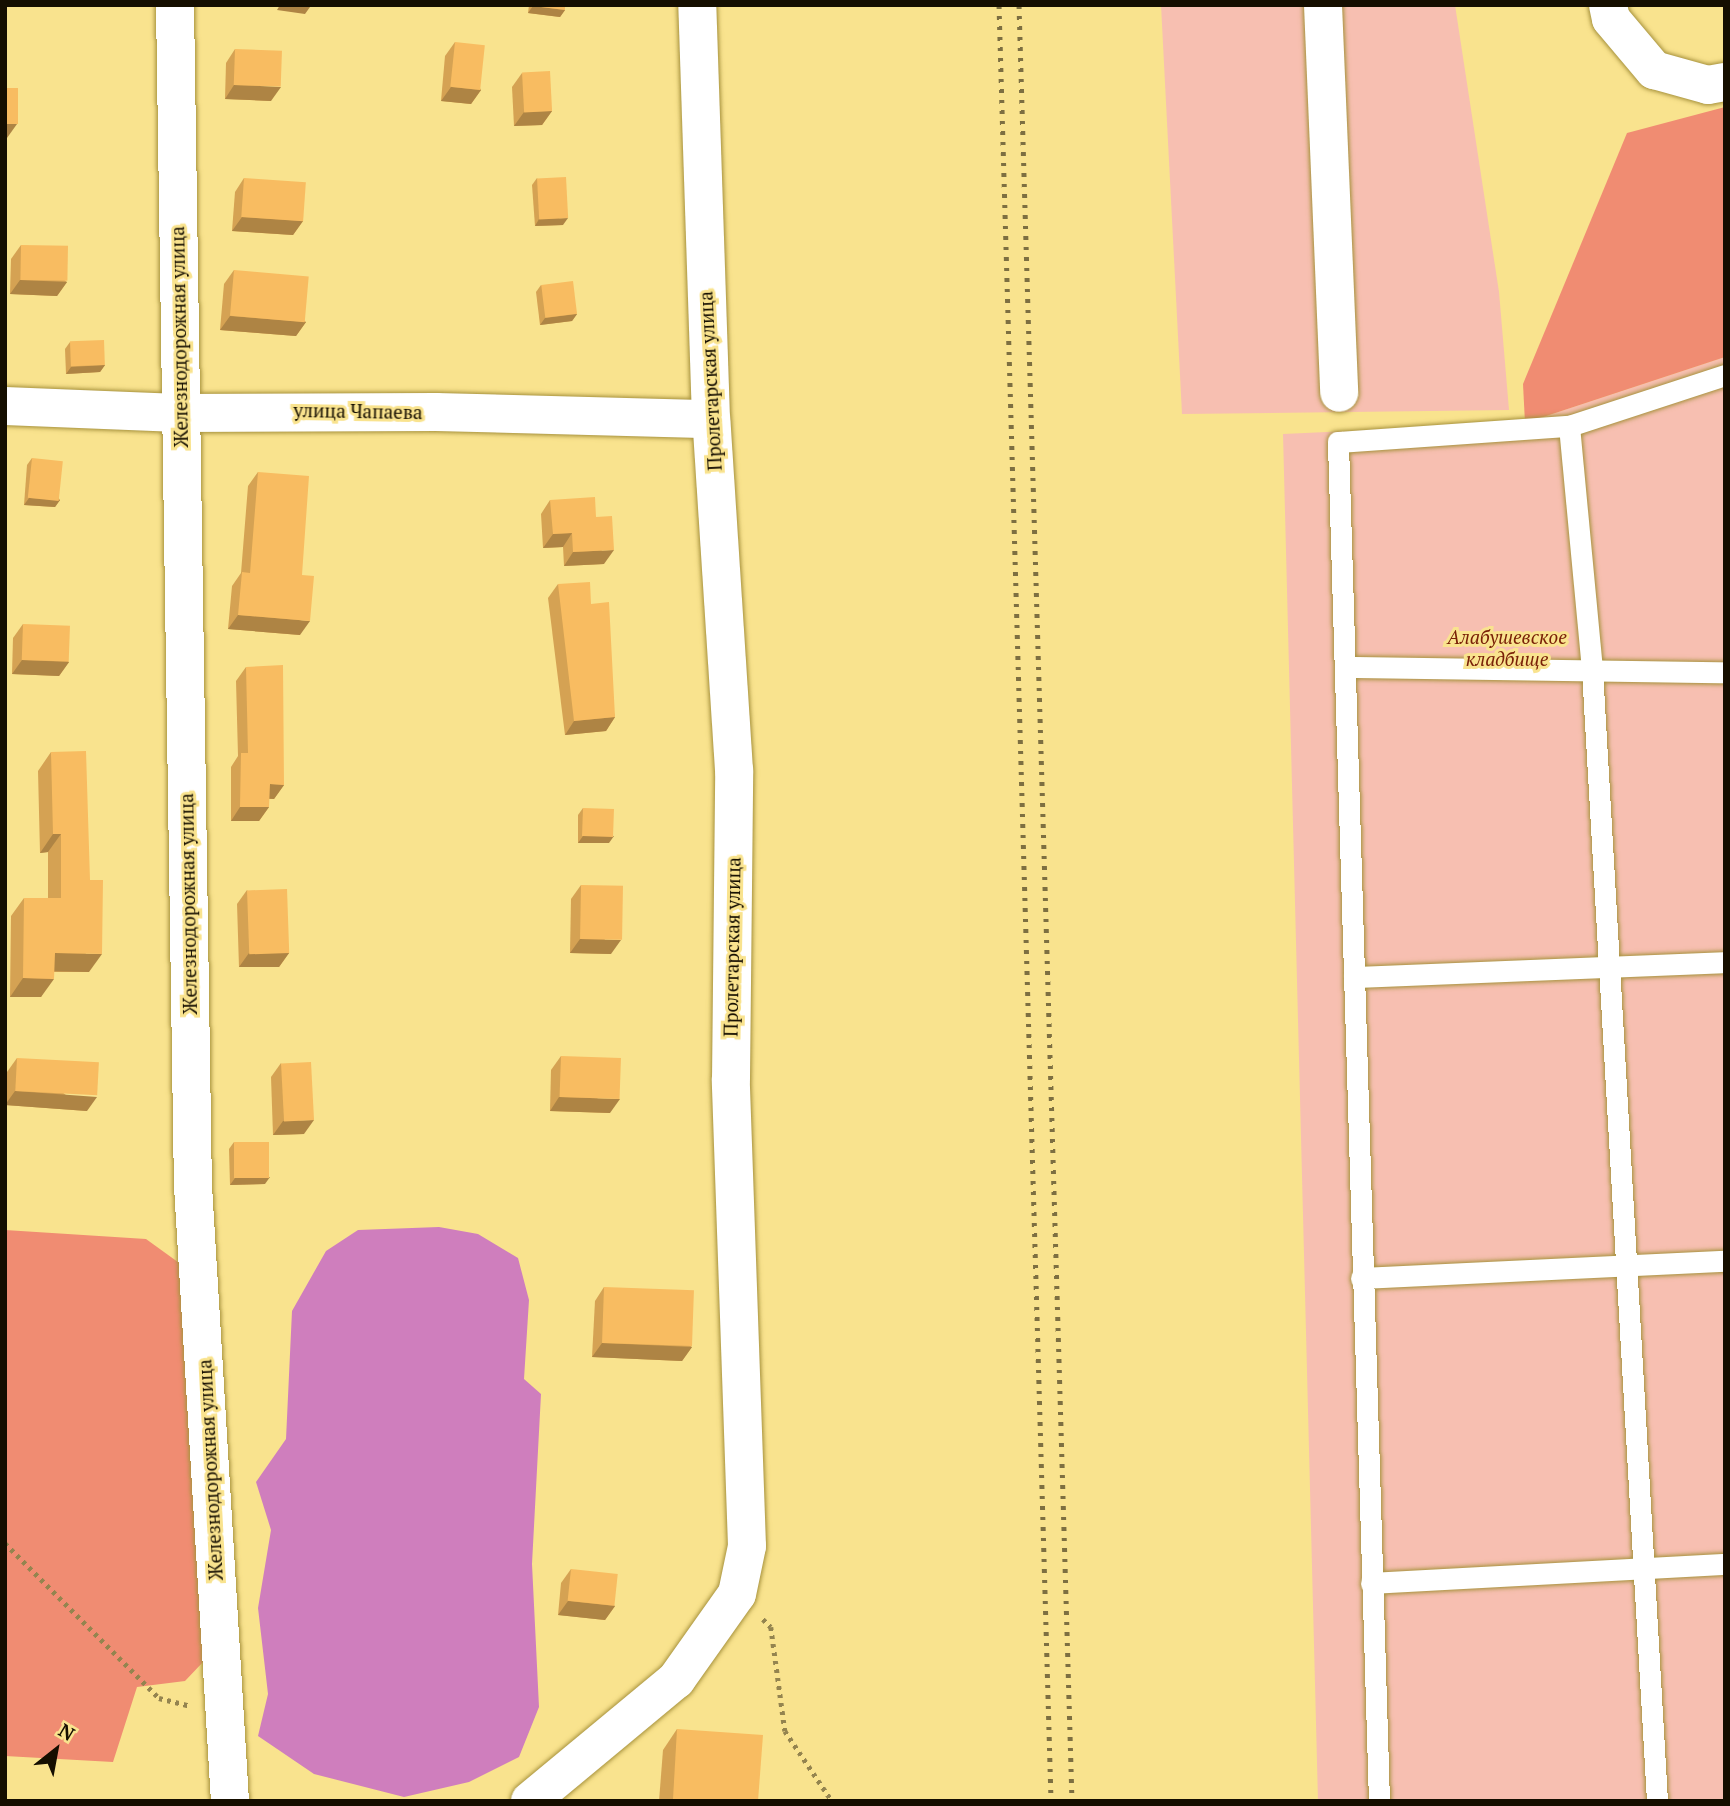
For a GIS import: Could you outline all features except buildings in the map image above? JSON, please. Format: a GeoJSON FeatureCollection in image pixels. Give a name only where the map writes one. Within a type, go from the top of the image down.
{"type":"FeatureCollection","features":[{"type":"Feature","properties":{"kind":"street","name":"Железнодорожная улица"},"geometry":{"type":"LineString","coordinates":[[175,5],[179,413],[193,1185],[230,1801]]}},
{"type":"Feature","properties":{"kind":"street","name":"Пролетарская улица"},"geometry":{"type":"LineString","coordinates":[[530,1801],[676,1679],[737,1594],[747,1546],[731,1079],[734,770],[711,419],[696,5]]}},
{"type":"Feature","properties":{"kind":"street"},"geometry":{"type":"LineString","coordinates":[[1323,5],[1339,393]]}},
{"type":"Feature","properties":{"kind":"street"},"geometry":{"type":"LineString","coordinates":[[1608,5],[1611,19],[1654,70],[1708,85],[1725,82]]}},
{"type":"Feature","properties":{"kind":"street","name":"улица Чапаева"},"geometry":{"type":"LineString","coordinates":[[5,406],[179,413],[368,411],[711,419]]}},
{"type":"Feature","properties":{"kind":"lane"},"geometry":{"type":"LineString","coordinates":[[1378,1801],[1361,1278],[1348,667],[1338,442],[1569,426],[1725,375]]}},
{"type":"Feature","properties":{"kind":"lane"},"geometry":{"type":"LineString","coordinates":[[1569,426],[1592,670],[1629,1264],[1657,1801]]}},
{"type":"Feature","properties":{"kind":"lane"},"geometry":{"type":"LineString","coordinates":[[1348,667],[1725,672]]}},
{"type":"Feature","properties":{"kind":"lane"},"geometry":{"type":"LineString","coordinates":[[1354,977],[1725,962]]}},
{"type":"Feature","properties":{"kind":"lane"},"geometry":{"type":"LineString","coordinates":[[1361,1278],[1725,1261]]}},
{"type":"Feature","properties":{"kind":"lane"},"geometry":{"type":"LineString","coordinates":[[1371,1583],[1725,1564]]}},
{"type":"Feature","properties":{"kind":"path"},"geometry":{"type":"LineString","coordinates":[[5,1544],[159,1698],[225,1715]]}},
{"type":"Feature","properties":{"kind":"path"},"geometry":{"type":"LineString","coordinates":[[737,1594],[771,1627],[785,1731],[832,1801]]}},
{"type":"Feature","properties":{"kind":"green space"},"geometry":{"type":"Polygon","coordinates":[[[1161,5],[1455,5],[1499,292],[1509,410],[1182,414],[1161,5]]]}},
{"type":"Feature","properties":{"kind":"green space","name":"Алабушевское кладбище"},"geometry":{"type":"Polygon","coordinates":[[[1725,357],[1725,1801],[1318,1801],[1283,434],[1525,423],[1725,357]]]}},
{"type":"Feature","properties":{"kind":"shaded area"},"geometry":{"type":"Polygon","coordinates":[[[1725,107],[1725,357],[1525,423],[1523,384],[1627,133],[1725,107]]]}},
{"type":"Feature","properties":{"kind":"shaded area"},"geometry":{"type":"Polygon","coordinates":[[[439,1227],[478,1234],[518,1258],[529,1300],[524,1379],[541,1394],[532,1564],[539,1707],[519,1757],[469,1782],[404,1797],[314,1774],[258,1736],[268,1694],[258,1608],[271,1530],[256,1482],[286,1439],[292,1311],[326,1251],[358,1230],[439,1227]]]}},
{"type":"Feature","properties":{"kind":"shaded area"},"geometry":{"type":"Polygon","coordinates":[[[5,1230],[146,1239],[200,1278],[204,1661],[185,1681],[137,1687],[113,1762],[5,1756],[5,1230]]]}},
{"type":"Feature","properties":{"kind":"railway"},"geometry":{"type":"LineString","coordinates":[[999,5],[1051,1801]]}},
{"type":"Feature","properties":{"kind":"railway"},"geometry":{"type":"LineString","coordinates":[[1019,5],[1072,1801]]}}]}
